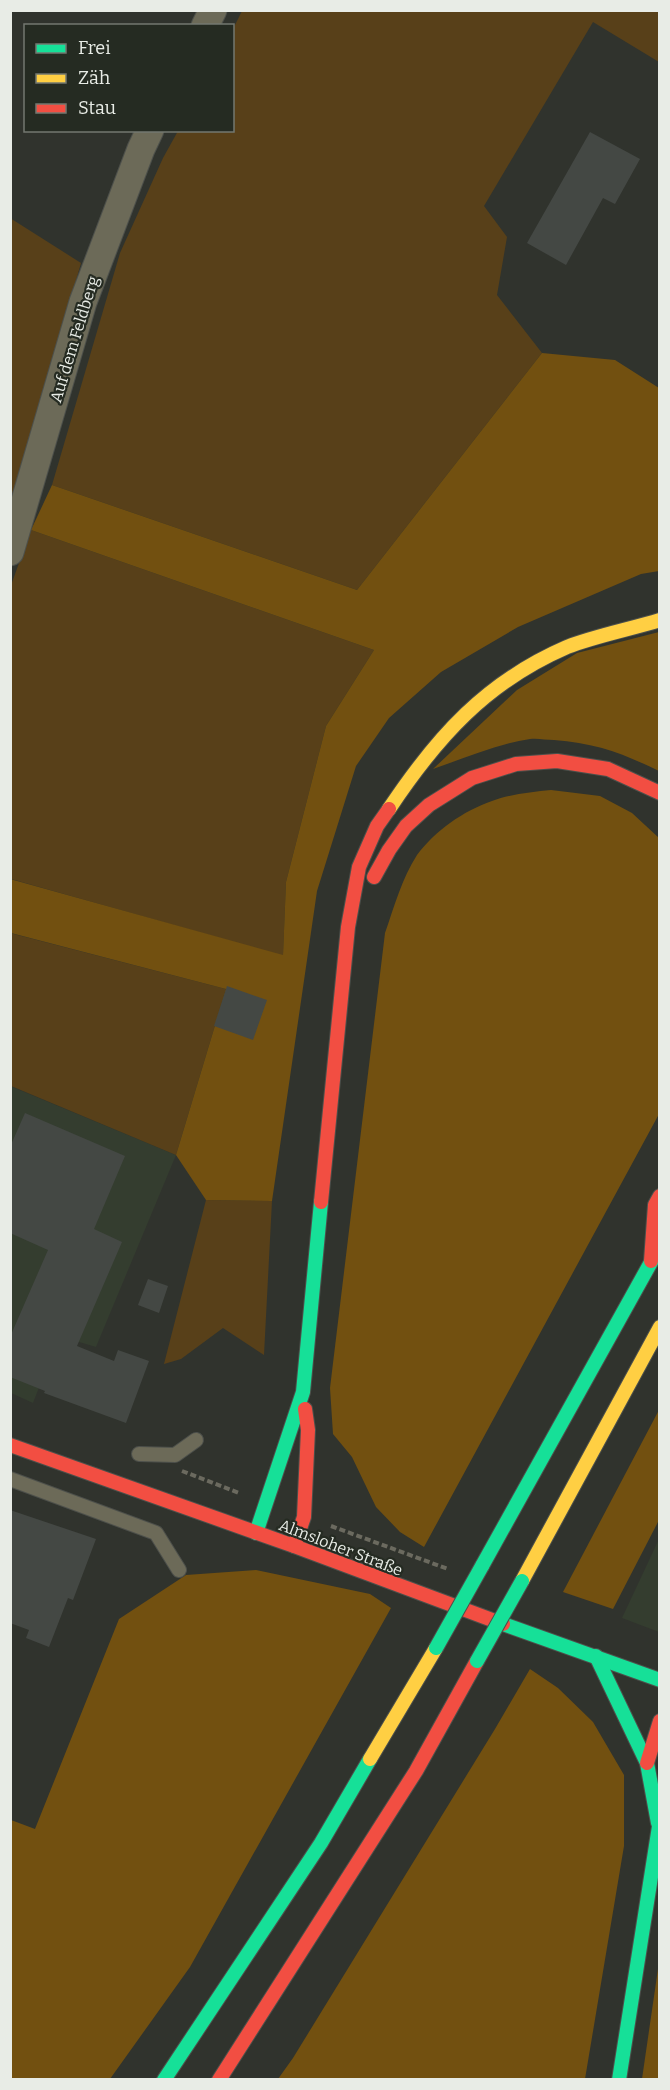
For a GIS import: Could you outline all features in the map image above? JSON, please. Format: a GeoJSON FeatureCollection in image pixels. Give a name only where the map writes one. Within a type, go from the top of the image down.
{"type":"FeatureCollection","features":[{"type":"Feature","properties":{"kind":"main road"},"geometry":{"type":"LineString","coordinates":[[256,1533],[303,1392],[348,927],[359,867],[377,826],[434,746],[469,709],[510,677],[568,647],[660,620]]}},
{"type":"Feature","properties":{"kind":"main road"},"geometry":{"type":"LineString","coordinates":[[348,927],[389,849],[406,826],[429,805],[472,778],[516,764],[557,761],[608,769],[660,793]]}},
{"type":"Feature","properties":{"kind":"main road"},"geometry":{"type":"LineString","coordinates":[[651,1261],[655,1205],[660,1196]]}},
{"type":"Feature","properties":{"kind":"main road"},"geometry":{"type":"LineString","coordinates":[[164,2079],[321,1843],[436,1648],[660,1246]]}},
{"type":"Feature","properties":{"kind":"main road"},"geometry":{"type":"LineString","coordinates":[[219,2079],[416,1771],[660,1327]]}},
{"type":"Feature","properties":{"kind":"main road"},"geometry":{"type":"LineString","coordinates":[[294,1546],[304,1517],[308,1430],[303,1392]]}},
{"type":"Feature","properties":{"kind":"main road","name":"Almsloher Straße"},"geometry":{"type":"LineString","coordinates":[[10,1445],[660,1680]]}},
{"type":"Feature","properties":{"kind":"main road"},"geometry":{"type":"LineString","coordinates":[[596,1656],[647,1763],[659,1822],[620,2079]]}},
{"type":"Feature","properties":{"kind":"main road"},"geometry":{"type":"LineString","coordinates":[[647,1763],[660,1721]]}},
{"type":"Feature","properties":{"kind":"main road"},"geometry":{"type":"LineString","coordinates":[[292,1991],[297,1958]]}},
{"type":"Feature","properties":{"kind":"street"},"geometry":{"type":"LineString","coordinates":[[206,24],[213,10]]}},
{"type":"Feature","properties":{"kind":"street","name":"Auf dem Feldberg"},"geometry":{"type":"LineString","coordinates":[[10,552],[83,302],[149,132]]}},
{"type":"Feature","properties":{"kind":"lane"},"geometry":{"type":"LineString","coordinates":[[139,1454],[175,1455],[196,1440]]}},
{"type":"Feature","properties":{"kind":"lane"},"geometry":{"type":"LineString","coordinates":[[10,1479],[156,1533],[179,1570]]}},
{"type":"Feature","properties":{"kind":"path"},"geometry":{"type":"LineString","coordinates":[[198,1478],[267,1503]]}},
{"type":"Feature","properties":{"kind":"path"},"geometry":{"type":"LineString","coordinates":[[304,1517],[453,1571]]}},
{"type":"Feature","properties":{"kind":"shaded area"},"geometry":{"type":"Polygon","coordinates":[[[242,11],[659,11],[659,62],[593,22],[484,206],[507,237],[497,295],[542,353],[357,590],[52,485],[120,253],[163,158],[177,132],[234,132],[234,27],[242,11]]]}},
{"type":"Feature","properties":{"kind":"shaded area"},"geometry":{"type":"Polygon","coordinates":[[[10,218],[81,263],[14,495],[10,494],[10,218]]]}},
{"type":"Feature","properties":{"kind":"shaded area"},"geometry":{"type":"Polygon","coordinates":[[[542,353],[615,360],[659,388],[659,571],[641,574],[518,627],[441,672],[389,718],[356,766],[317,891],[272,1201],[206,1200],[176,1155],[226,989],[11,933],[10,879],[283,955],[286,882],[326,726],[374,650],[31,530],[52,485],[357,590],[542,353]]]}},
{"type":"Feature","properties":{"kind":"shaded area"},"geometry":{"type":"Polygon","coordinates":[[[31,530],[374,650],[326,726],[286,882],[283,956],[11,879],[10,588],[31,530]]]}},
{"type":"Feature","properties":{"kind":"shaded area"},"geometry":{"type":"Polygon","coordinates":[[[659,632],[659,771],[595,746],[569,741],[536,739],[493,748],[433,769],[517,690],[577,653],[659,632]]]}},
{"type":"Feature","properties":{"kind":"shaded area"},"geometry":{"type":"Polygon","coordinates":[[[551,790],[600,796],[632,813],[659,838],[659,1114],[424,1547],[400,1532],[376,1507],[352,1457],[333,1434],[330,1388],[385,933],[407,873],[424,846],[441,830],[460,816],[492,801],[514,795],[551,790]]]}},
{"type":"Feature","properties":{"kind":"shaded area"},"geometry":{"type":"Polygon","coordinates":[[[10,933],[226,989],[176,1155],[11,1086],[10,933]]]}},
{"type":"Feature","properties":{"kind":"shaded area"},"geometry":{"type":"Polygon","coordinates":[[[10,1086],[176,1155],[96,1347],[59,1336],[33,1403],[11,1393],[10,1086]]]}},
{"type":"Feature","properties":{"kind":"shaded area"},"geometry":{"type":"Polygon","coordinates":[[[206,1200],[272,1201],[264,1355],[223,1328],[181,1359],[164,1364],[206,1200]]]}},
{"type":"Feature","properties":{"kind":"shaded area"},"geometry":{"type":"Polygon","coordinates":[[[659,1410],[659,1520],[613,1609],[563,1592],[659,1410]]]}},
{"type":"Feature","properties":{"kind":"shaded area"},"geometry":{"type":"Polygon","coordinates":[[[659,1539],[659,1632],[622,1618],[659,1539]]]}},
{"type":"Feature","properties":{"kind":"shaded area"},"geometry":{"type":"Polygon","coordinates":[[[256,1570],[370,1594],[391,1608],[190,1967],[110,2079],[11,2079],[11,1820],[35,1829],[119,1619],[186,1575],[256,1570]]]}},
{"type":"Feature","properties":{"kind":"shaded area"},"geometry":{"type":"Polygon","coordinates":[[[530,1669],[558,1688],[593,1722],[624,1775],[624,1846],[585,2079],[278,2079],[293,2058],[530,1669]]]}},
{"type":"Feature","properties":{"kind":"shaded area"},"geometry":{"type":"Polygon","coordinates":[[[659,1962],[659,2079],[642,2079],[659,1962]]]}},
{"type":"Feature","properties":{"kind":"building"},"geometry":{"type":"Polygon","coordinates":[[[590,132],[640,159],[615,204],[603,198],[566,265],[527,243],[590,132]]]}},
{"type":"Feature","properties":{"kind":"building"},"geometry":{"type":"Polygon","coordinates":[[[227,986],[267,1000],[253,1040],[214,1026],[227,986]]]}},
{"type":"Feature","properties":{"kind":"building"},"geometry":{"type":"Polygon","coordinates":[[[25,1113],[125,1156],[94,1229],[122,1242],[77,1346],[114,1361],[118,1350],[149,1361],[126,1423],[44,1393],[45,1391],[10,1377],[10,1337],[48,1250],[10,1233],[10,1147],[25,1113]]]}},
{"type":"Feature","properties":{"kind":"building"},"geometry":{"type":"Polygon","coordinates":[[[148,1279],[168,1286],[159,1313],[138,1305],[148,1279]]]}},
{"type":"Feature","properties":{"kind":"building"},"geometry":{"type":"Polygon","coordinates":[[[10,1510],[96,1539],[73,1600],[68,1598],[49,1647],[26,1638],[29,1630],[10,1623],[10,1510]]]}},
{"type":"Feature","properties":{"kind":"traffic: fast"},"geometry":{"type":"LineString","coordinates":[[256,1533],[303,1392],[321,1202]]}},
{"type":"Feature","properties":{"kind":"traffic: fast"},"geometry":{"type":"LineString","coordinates":[[482,1566],[660,1246]]}},
{"type":"Feature","properties":{"kind":"traffic: fast"},"geometry":{"type":"LineString","coordinates":[[436,1648],[482,1566]]}},
{"type":"Feature","properties":{"kind":"traffic: fast"},"geometry":{"type":"LineString","coordinates":[[477,1661],[522,1581]]}},
{"type":"Feature","properties":{"kind":"traffic: fast"},"geometry":{"type":"LineString","coordinates":[[503,1624],[660,1680]]}},
{"type":"Feature","properties":{"kind":"traffic: fast"},"geometry":{"type":"LineString","coordinates":[[596,1656],[647,1763],[658,1823]]}},
{"type":"Feature","properties":{"kind":"traffic: fast"},"geometry":{"type":"LineString","coordinates":[[164,2080],[321,1843],[370,1759]]}},
{"type":"Feature","properties":{"kind":"traffic: fast"},"geometry":{"type":"LineString","coordinates":[[619,2080],[660,1820]]}},
{"type":"Feature","properties":{"kind":"traffic: slow"},"geometry":{"type":"LineString","coordinates":[[389,809],[445,735],[466,714],[512,677],[567,647],[660,620]]}},
{"type":"Feature","properties":{"kind":"traffic: slow"},"geometry":{"type":"LineString","coordinates":[[522,1581],[660,1327]]}},
{"type":"Feature","properties":{"kind":"traffic: slow"},"geometry":{"type":"LineString","coordinates":[[370,1759],[436,1648]]}},
{"type":"Feature","properties":{"kind":"traffic: jam"},"geometry":{"type":"LineString","coordinates":[[374,877],[406,826],[429,805],[472,778],[516,764],[557,761],[608,769],[660,793]]}},
{"type":"Feature","properties":{"kind":"traffic: jam"},"geometry":{"type":"LineString","coordinates":[[321,1202],[348,927],[359,867],[377,826],[389,809]]}},
{"type":"Feature","properties":{"kind":"traffic: jam"},"geometry":{"type":"LineString","coordinates":[[651,1261],[655,1205],[660,1196]]}},
{"type":"Feature","properties":{"kind":"traffic: jam"},"geometry":{"type":"LineString","coordinates":[[294,1546],[304,1517],[308,1430],[305,1409]]}},
{"type":"Feature","properties":{"kind":"traffic: jam"},"geometry":{"type":"LineString","coordinates":[[10,1445],[294,1546],[503,1624]]}},
{"type":"Feature","properties":{"kind":"traffic: jam"},"geometry":{"type":"LineString","coordinates":[[219,2080],[416,1771],[477,1661]]}},
{"type":"Feature","properties":{"kind":"traffic: jam"},"geometry":{"type":"LineString","coordinates":[[647,1763],[660,1721]]}}]}
